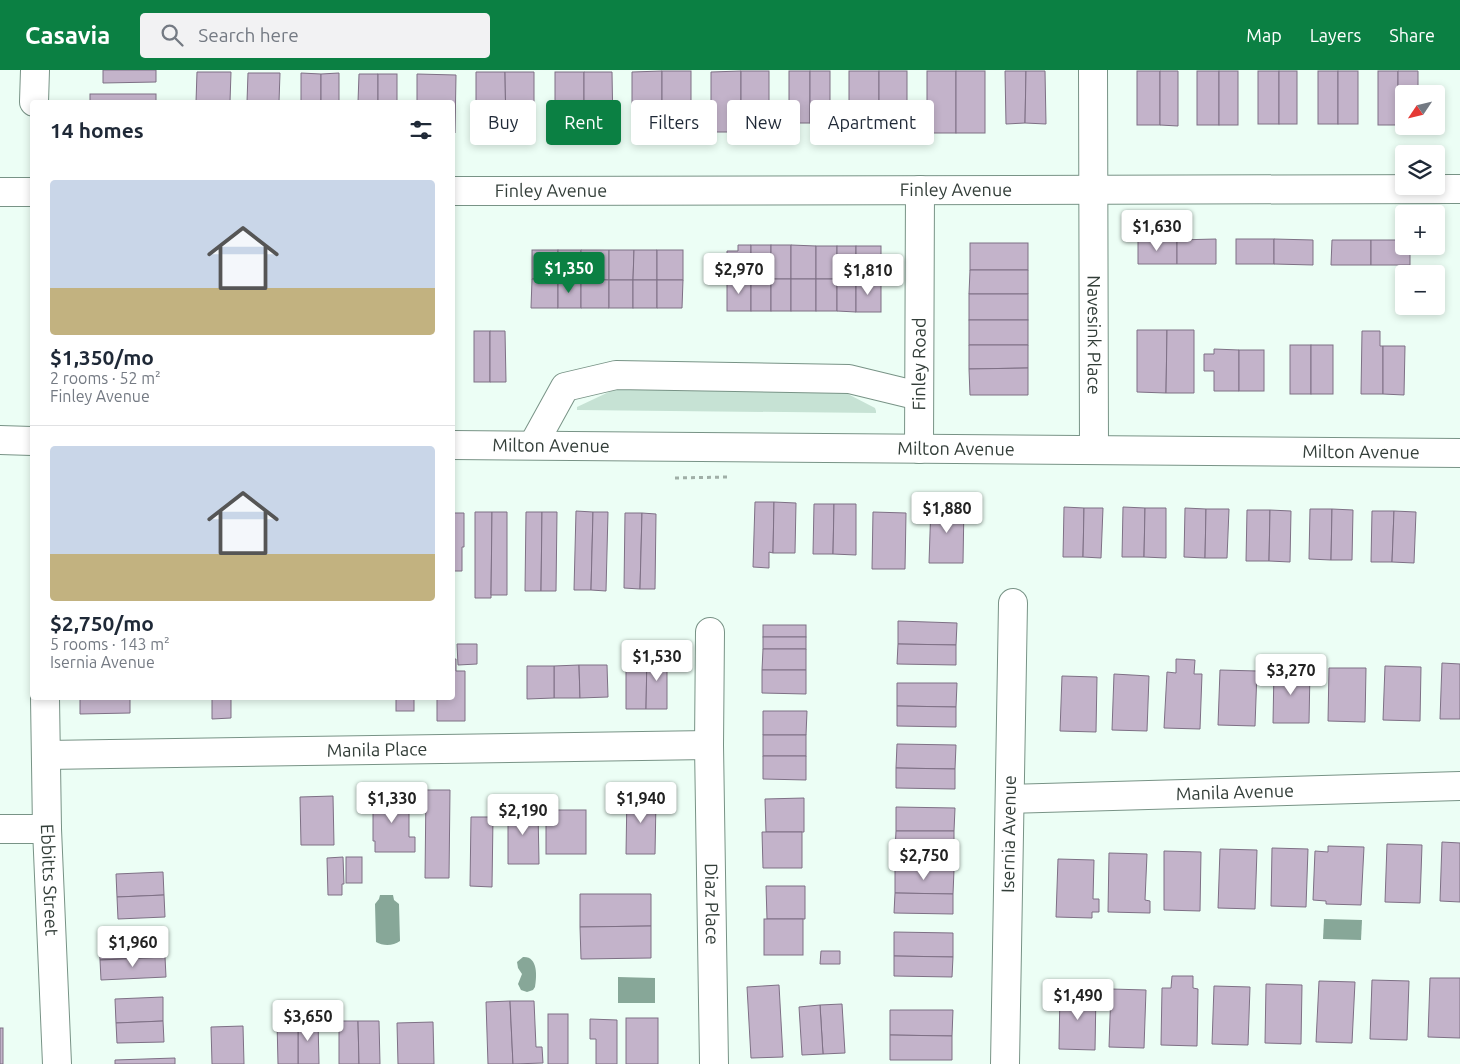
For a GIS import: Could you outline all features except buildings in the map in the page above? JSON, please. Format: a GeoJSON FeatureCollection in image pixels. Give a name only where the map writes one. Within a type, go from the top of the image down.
{"type":"FeatureCollection","features":[{"type":"Feature","properties":{"kind":"street"},"geometry":{"type":"LineString","coordinates":[[34,100],[35,70]]}},
{"type":"Feature","properties":{"kind":"street","name":"Navesink Place"},"geometry":{"type":"LineString","coordinates":[[1093,70],[1094,450]]}},
{"type":"Feature","properties":{"kind":"street","name":"Finley Avenue"},"geometry":{"type":"LineString","coordinates":[[455,191],[1460,189]]}},
{"type":"Feature","properties":{"kind":"street","name":"Finley Road"},"geometry":{"type":"LineString","coordinates":[[919,449],[920,190]]}},
{"type":"Feature","properties":{"kind":"street"},"geometry":{"type":"LineString","coordinates":[[0,192],[30,192]]}},
{"type":"Feature","properties":{"kind":"street"},"geometry":{"type":"LineString","coordinates":[[533,445],[565,387],[616,374],[850,379],[919,396]]}},
{"type":"Feature","properties":{"kind":"street"},"geometry":{"type":"LineString","coordinates":[[0,440],[30,441]]}},
{"type":"Feature","properties":{"kind":"street","name":"Milton Avenue"},"geometry":{"type":"LineString","coordinates":[[455,444],[1460,453]]}},
{"type":"Feature","properties":{"kind":"street","name":"Isernia Avenue"},"geometry":{"type":"LineString","coordinates":[[1005,1064],[1013,603]]}},
{"type":"Feature","properties":{"kind":"street","name":"Diaz Place"},"geometry":{"type":"LineString","coordinates":[[710,632],[709,745],[714,1064]]}},
{"type":"Feature","properties":{"kind":"street","name":"Ebbitts Street"},"geometry":{"type":"LineString","coordinates":[[45,700],[47,829],[57,1064]]}},
{"type":"Feature","properties":{"kind":"street","name":"Manila Place"},"geometry":{"type":"LineString","coordinates":[[46,755],[709,745]]}},
{"type":"Feature","properties":{"kind":"street","name":"Manila Avenue"},"geometry":{"type":"LineString","coordinates":[[1010,799],[1460,786]]}},
{"type":"Feature","properties":{"kind":"street"},"geometry":{"type":"LineString","coordinates":[[0,829],[47,829]]}},
{"type":"Feature","properties":{"kind":"path"},"geometry":{"type":"LineString","coordinates":[[675,478],[734,477]]}},
{"type":"Feature","properties":{"kind":"shaded area"},"geometry":{"type":"Polygon","coordinates":[[[619,388],[844,392],[875,408],[876,413],[577,410],[577,407],[619,388]]]}},
{"type":"Feature","properties":{"kind":"shaded area"},"geometry":{"type":"Polygon","coordinates":[[[380,895],[393,895],[394,900],[399,904],[400,941],[391,945],[376,942],[375,904],[380,895]]]}},
{"type":"Feature","properties":{"kind":"shaded area"},"geometry":{"type":"Polygon","coordinates":[[[1324,919],[1362,920],[1361,940],[1323,939],[1324,919]]]}},
{"type":"Feature","properties":{"kind":"shaded area"},"geometry":{"type":"Polygon","coordinates":[[[523,957],[528,958],[534,963],[536,972],[535,987],[527,992],[521,990],[518,984],[522,974],[517,962],[523,957]]]}},
{"type":"Feature","properties":{"kind":"shaded area"},"geometry":{"type":"Polygon","coordinates":[[[618,977],[655,978],[655,1003],[618,1003],[618,977]]]}}]}
